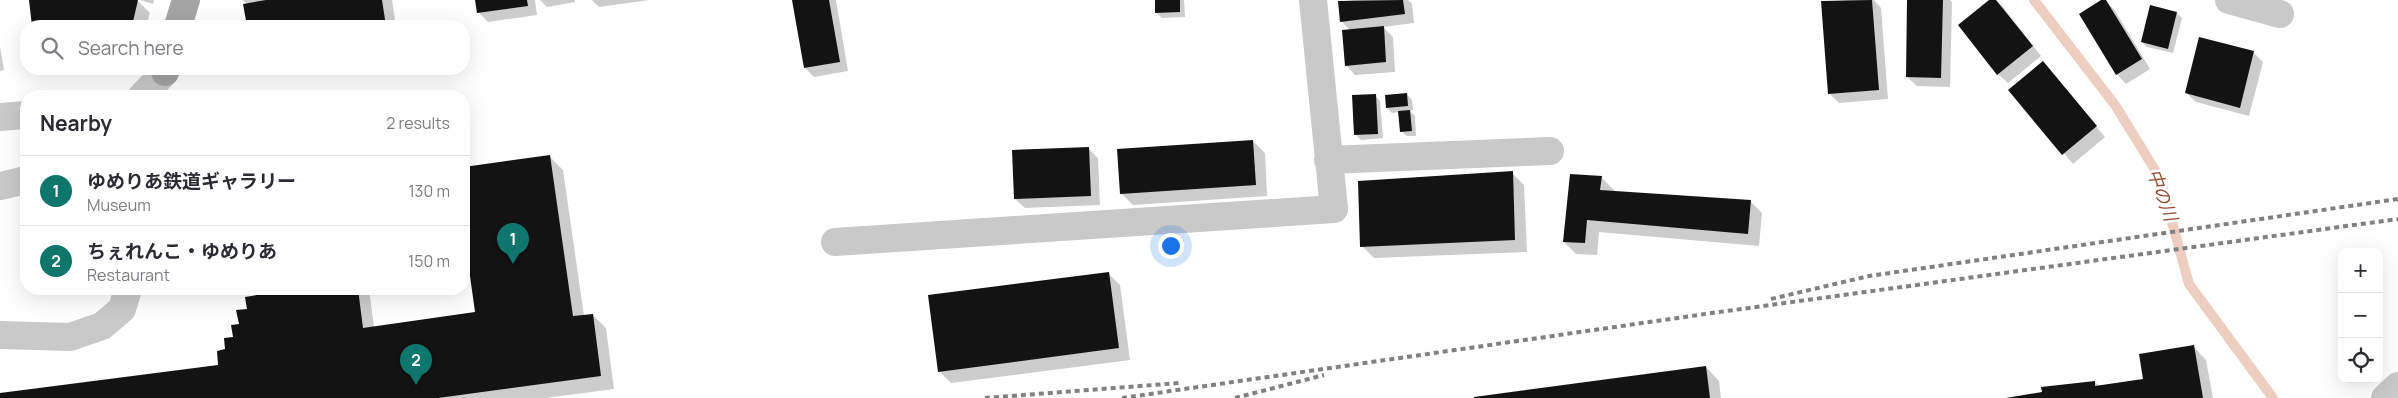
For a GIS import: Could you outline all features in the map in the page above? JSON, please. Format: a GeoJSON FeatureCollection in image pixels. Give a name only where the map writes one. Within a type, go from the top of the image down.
{"type":"FeatureCollection","features":[{"type":"Feature","properties":{"kind":"main road"},"geometry":{"type":"LineString","coordinates":[[180,20],[186,0]]}},
{"type":"Feature","properties":{"kind":"street"},"geometry":{"type":"LineString","coordinates":[[835,242],[1334,209],[1313,0]]}},
{"type":"Feature","properties":{"kind":"street"},"geometry":{"type":"LineString","coordinates":[[2229,0],[2280,14]]}},
{"type":"Feature","properties":{"kind":"street"},"geometry":{"type":"LineString","coordinates":[[150,90],[164,79]]}},
{"type":"Feature","properties":{"kind":"street"},"geometry":{"type":"LineString","coordinates":[[0,117],[20,115]]}},
{"type":"Feature","properties":{"kind":"street"},"geometry":{"type":"LineString","coordinates":[[1328,160],[1550,151]]}},
{"type":"Feature","properties":{"kind":"street"},"geometry":{"type":"LineString","coordinates":[[0,186],[20,181]]}},
{"type":"Feature","properties":{"kind":"street"},"geometry":{"type":"LineString","coordinates":[[0,335],[70,338],[102,326],[122,309],[126,295]]}},
{"type":"Feature","properties":{"kind":"street"},"geometry":{"type":"LineString","coordinates":[[2385,398],[2398,386]]}},
{"type":"Feature","properties":{"kind":"building"},"geometry":{"type":"Polygon","coordinates":[[[29,0],[138,0],[133,20],[31,20],[29,0]]]}},
{"type":"Feature","properties":{"kind":"building"},"geometry":{"type":"Polygon","coordinates":[[[266,0],[382,0],[385,20],[246,20],[243,4],[266,0]]]}},
{"type":"Feature","properties":{"kind":"building"},"geometry":{"type":"Polygon","coordinates":[[[475,0],[527,0],[528,6],[477,13],[475,0]]]}},
{"type":"Feature","properties":{"kind":"building"},"geometry":{"type":"Polygon","coordinates":[[[792,0],[829,0],[840,62],[804,68],[792,0]]]}},
{"type":"Feature","properties":{"kind":"building"},"geometry":{"type":"Polygon","coordinates":[[[1155,0],[1180,0],[1180,12],[1155,13],[1155,0]]]}},
{"type":"Feature","properties":{"kind":"building"},"geometry":{"type":"Polygon","coordinates":[[[1403,0],[1405,14],[1340,22],[1338,1],[1403,0]]]}},
{"type":"Feature","properties":{"kind":"building"},"geometry":{"type":"Polygon","coordinates":[[[1872,0],[1879,90],[1828,94],[1821,1],[1872,0]]]}},
{"type":"Feature","properties":{"kind":"building"},"geometry":{"type":"Polygon","coordinates":[[[1907,0],[1943,0],[1941,78],[1906,77],[1907,0]]]}},
{"type":"Feature","properties":{"kind":"building"},"geometry":{"type":"Polygon","coordinates":[[[1989,0],[1996,0],[2033,46],[1997,75],[1958,25],[1989,0]]]}},
{"type":"Feature","properties":{"kind":"building"},"geometry":{"type":"Polygon","coordinates":[[[2101,0],[2106,0],[2142,59],[2116,75],[2079,14],[2101,0]]]}},
{"type":"Feature","properties":{"kind":"building"},"geometry":{"type":"Polygon","coordinates":[[[2150,5],[2177,12],[2168,49],[2141,42],[2150,5]]]}},
{"type":"Feature","properties":{"kind":"building"},"geometry":{"type":"Polygon","coordinates":[[[1384,26],[1386,62],[1345,66],[1342,30],[1384,26]]]}},
{"type":"Feature","properties":{"kind":"building"},"geometry":{"type":"Polygon","coordinates":[[[2199,37],[2254,51],[2240,108],[2185,93],[2199,37]]]}},
{"type":"Feature","properties":{"kind":"building"},"geometry":{"type":"Polygon","coordinates":[[[2043,61],[2097,126],[2062,155],[2008,90],[2043,61]]]}},
{"type":"Feature","properties":{"kind":"building"},"geometry":{"type":"Polygon","coordinates":[[[1407,93],[1408,106],[1386,108],[1385,95],[1407,93]]]}},
{"type":"Feature","properties":{"kind":"building"},"geometry":{"type":"Polygon","coordinates":[[[1376,94],[1378,134],[1354,135],[1352,95],[1376,94]]]}},
{"type":"Feature","properties":{"kind":"building"},"geometry":{"type":"Polygon","coordinates":[[[1410,110],[1412,131],[1400,132],[1398,111],[1410,110]]]}},
{"type":"Feature","properties":{"kind":"building"},"geometry":{"type":"Polygon","coordinates":[[[1253,140],[1256,185],[1120,194],[1117,149],[1253,140]]]}},
{"type":"Feature","properties":{"kind":"building"},"geometry":{"type":"Polygon","coordinates":[[[1089,147],[1091,196],[1014,199],[1012,150],[1089,147]]]}},
{"type":"Feature","properties":{"kind":"building"},"geometry":{"type":"Polygon","coordinates":[[[550,155],[573,316],[593,314],[601,376],[438,398],[0,398],[0,393],[218,365],[217,351],[225,349],[224,338],[233,337],[231,325],[239,324],[236,310],[247,309],[245,297],[257,295],[359,295],[363,328],[475,312],[470,276],[470,166],[550,155]]]}},
{"type":"Feature","properties":{"kind":"building"},"geometry":{"type":"Polygon","coordinates":[[[1513,171],[1515,240],[1360,247],[1358,181],[1513,171]]]}},
{"type":"Feature","properties":{"kind":"building"},"geometry":{"type":"Polygon","coordinates":[[[1570,174],[1602,176],[1600,190],[1751,200],[1748,234],[1587,220],[1585,243],[1563,242],[1570,174]]]}},
{"type":"Feature","properties":{"kind":"building"},"geometry":{"type":"Polygon","coordinates":[[[1109,272],[1119,348],[938,372],[928,295],[1109,272]]]}},
{"type":"Feature","properties":{"kind":"building"},"geometry":{"type":"Polygon","coordinates":[[[2194,345],[2203,398],[2006,398],[2042,392],[2041,387],[2095,381],[2095,386],[2143,379],[2139,354],[2194,345]]]}},
{"type":"Feature","properties":{"kind":"building"},"geometry":{"type":"Polygon","coordinates":[[[1706,366],[1710,398],[1474,398],[1474,397],[1706,366]]]}},
{"type":"Feature","properties":{"kind":"waterway","name":"中の川"},"geometry":{"type":"LineString","coordinates":[[2034,0],[2115,105],[2160,178],[2189,284],[2273,398]]}},
{"type":"Feature","properties":{"kind":"railway"},"geometry":{"type":"LineString","coordinates":[[1771,299],[1869,276],[2398,199]]}},
{"type":"Feature","properties":{"kind":"railway"},"geometry":{"type":"LineString","coordinates":[[1122,398],[1712,313],[2398,219]]}},
{"type":"Feature","properties":{"kind":"railway"},"geometry":{"type":"LineString","coordinates":[[1235,398],[1324,375]]}},
{"type":"Feature","properties":{"kind":"railway"},"geometry":{"type":"LineString","coordinates":[[985,398],[1179,383]]}},
{"type":"Feature","properties":{"kind":"place","name":"ゆめりあ鉄道ギャラリー"},"geometry":{"type":"Point","coordinates":[513,264]}},
{"type":"Feature","properties":{"kind":"place","name":"ちぇれんこ・ゆめりあ"},"geometry":{"type":"Point","coordinates":[416,385]}}]}
